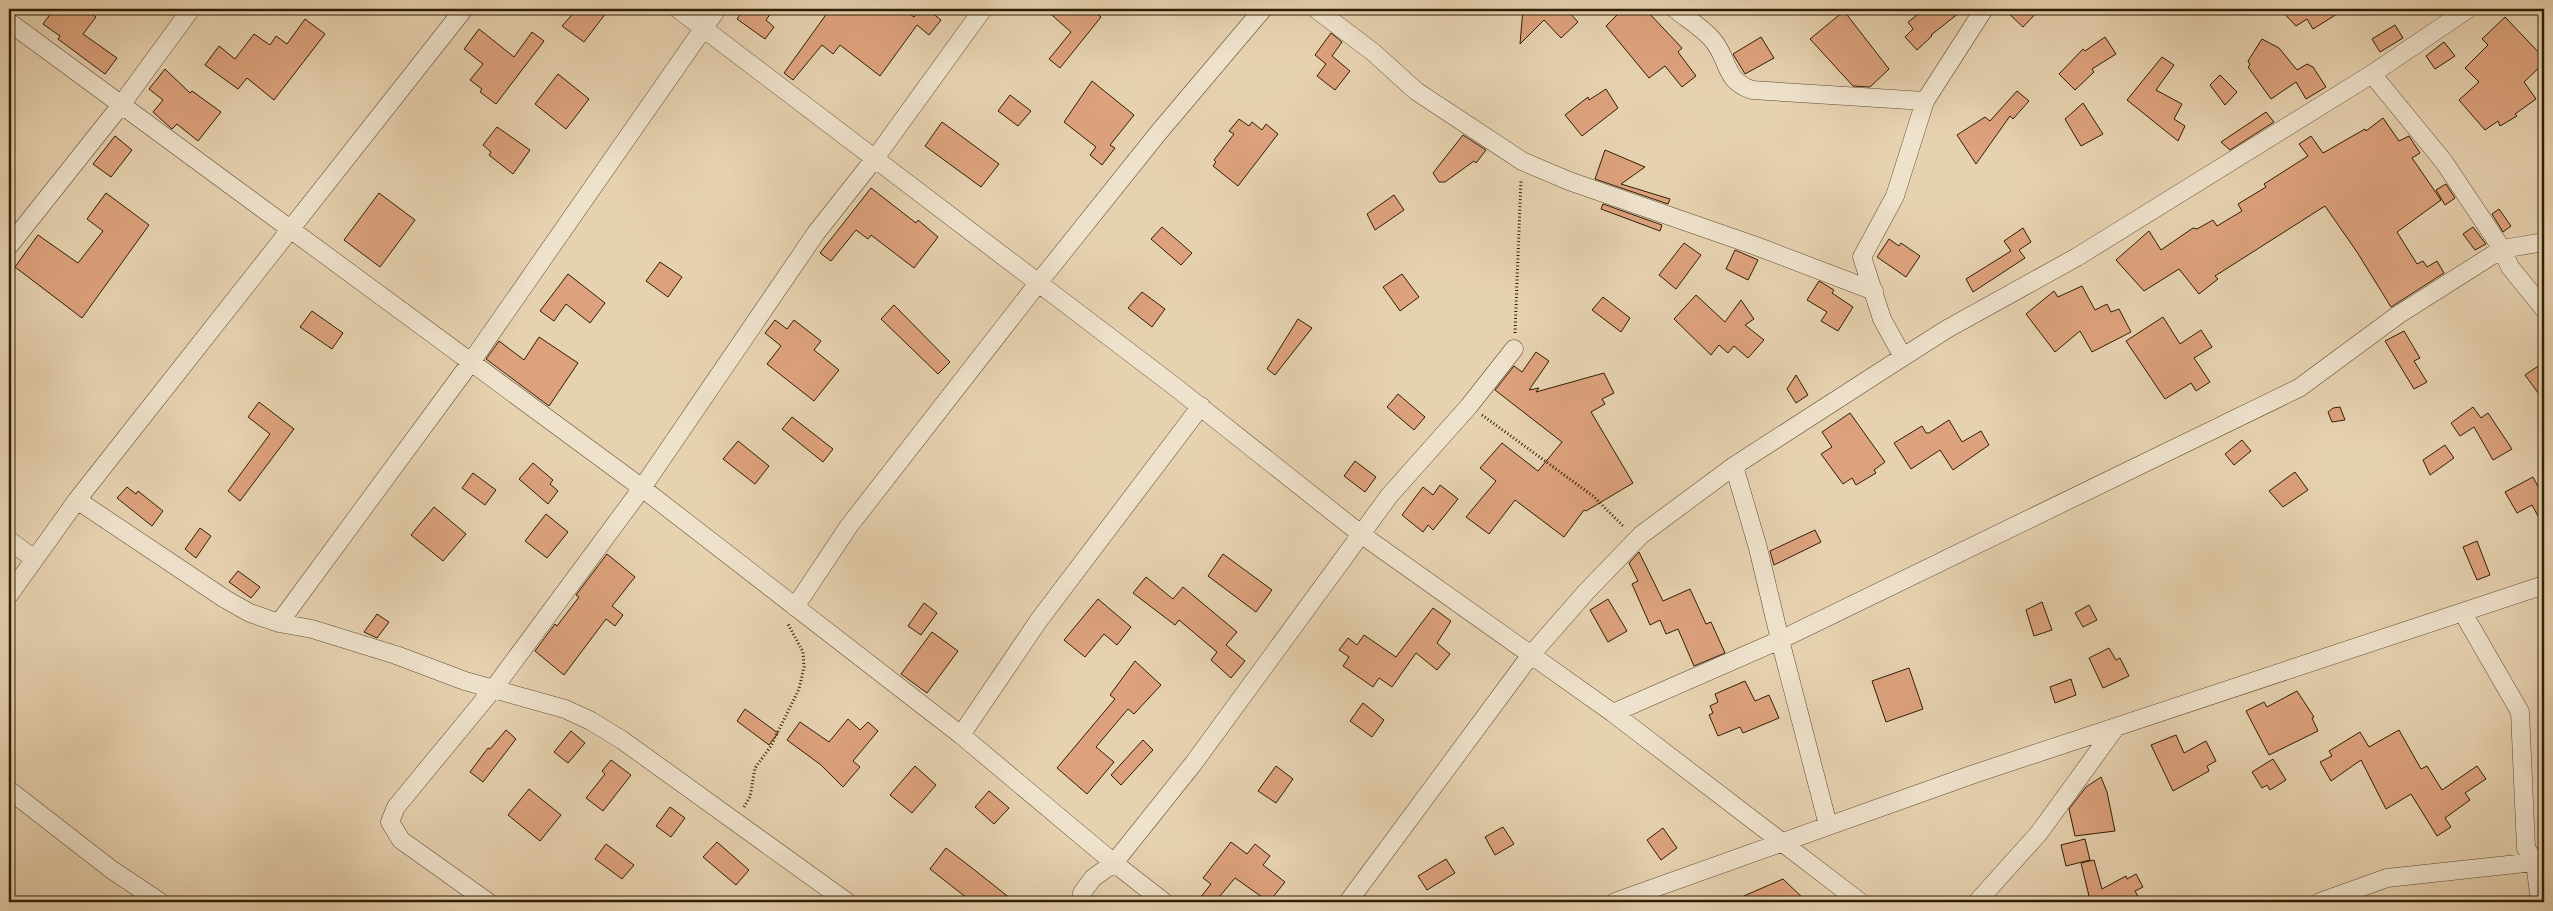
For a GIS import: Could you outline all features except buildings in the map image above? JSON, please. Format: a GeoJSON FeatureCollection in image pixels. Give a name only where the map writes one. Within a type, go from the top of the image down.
{"type":"FeatureCollection","features":[{"type":"Feature","properties":{"kind":"street"},"geometry":{"type":"LineString","coordinates":[[9,246],[121,105],[191,9]]}},
{"type":"Feature","properties":{"kind":"street"},"geometry":{"type":"LineString","coordinates":[[9,595],[77,500],[464,9]]}},
{"type":"Feature","properties":{"kind":"street"},"geometry":{"type":"LineString","coordinates":[[678,9],[876,157],[1201,406],[1362,535],[1530,656],[1613,713],[1860,902]]}},
{"type":"Feature","properties":{"kind":"street"},"geometry":{"type":"LineString","coordinates":[[279,623],[471,362],[717,9]]}},
{"type":"Feature","properties":{"kind":"street"},"geometry":{"type":"LineString","coordinates":[[488,902],[401,840],[390,822],[396,807],[494,688],[642,488],[816,233],[876,157],[983,9]]}},
{"type":"Feature","properties":{"kind":"street"},"geometry":{"type":"LineString","coordinates":[[791,615],[849,526],[1039,282],[1159,132],[1262,9]]}},
{"type":"Feature","properties":{"kind":"street"},"geometry":{"type":"LineString","coordinates":[[1316,9],[1373,52],[1416,91],[1522,161],[1569,181],[1756,246],[1874,291]]}},
{"type":"Feature","properties":{"kind":"street"},"geometry":{"type":"LineString","coordinates":[[1348,902],[1530,656],[1586,592],[1637,539],[1734,466],[1947,329],[2085,252],[2372,74],[2468,9]]}},
{"type":"Feature","properties":{"kind":"street"},"geometry":{"type":"LineString","coordinates":[[1903,358],[1882,319],[1862,258],[1895,196],[1925,101],[1979,11]]}},
{"type":"Feature","properties":{"kind":"street"},"geometry":{"type":"LineString","coordinates":[[1686,12],[1712,39],[1725,61],[1727,70],[1739,85],[1752,90],[1925,101]]}},
{"type":"Feature","properties":{"kind":"street"},"geometry":{"type":"LineString","coordinates":[[9,22],[642,488],[791,615],[962,734],[1114,863],[1164,902]]}},
{"type":"Feature","properties":{"kind":"street"},"geometry":{"type":"LineString","coordinates":[[2372,74],[2444,162],[2502,249],[2510,267],[2544,309]]}},
{"type":"Feature","properties":{"kind":"street"},"geometry":{"type":"LineString","coordinates":[[1613,713],[1780,640],[2299,388],[2398,315],[2502,249],[2544,242]]}},
{"type":"Feature","properties":{"kind":"street"},"geometry":{"type":"LineString","coordinates":[[1082,902],[1082,893],[1093,878],[1114,863],[1193,764],[1389,496],[1469,406],[1514,349]]}},
{"type":"Feature","properties":{"kind":"street"},"geometry":{"type":"LineString","coordinates":[[962,734],[1039,620],[1201,406]]}},
{"type":"Feature","properties":{"kind":"street"},"geometry":{"type":"LineString","coordinates":[[1734,466],[1758,548],[1828,825]]}},
{"type":"Feature","properties":{"kind":"street"},"geometry":{"type":"LineString","coordinates":[[77,500],[224,599],[250,613],[279,623],[312,629],[396,655],[465,681],[565,709],[591,721],[622,740],[847,902]]}},
{"type":"Feature","properties":{"kind":"street"},"geometry":{"type":"LineString","coordinates":[[9,540],[34,559]]}},
{"type":"Feature","properties":{"kind":"street"},"geometry":{"type":"LineString","coordinates":[[1615,902],[1828,825],[2544,585]]}},
{"type":"Feature","properties":{"kind":"street"},"geometry":{"type":"LineString","coordinates":[[2463,613],[2520,712],[2526,848],[2540,862],[2540,902]]}},
{"type":"Feature","properties":{"kind":"street"},"geometry":{"type":"LineString","coordinates":[[1977,902],[2039,833],[2116,727]]}},
{"type":"Feature","properties":{"kind":"street"},"geometry":{"type":"LineString","coordinates":[[9,790],[112,870],[160,902]]}},
{"type":"Feature","properties":{"kind":"street"},"geometry":{"type":"LineString","coordinates":[[2320,902],[2387,878],[2540,862]]}},
{"type":"Feature","properties":{"kind":"path"},"geometry":{"type":"LineString","coordinates":[[1514,349],[1522,161]]}},
{"type":"Feature","properties":{"kind":"path"},"geometry":{"type":"LineString","coordinates":[[1469,406],[1593,496],[1637,539]]}},
{"type":"Feature","properties":{"kind":"path"},"geometry":{"type":"LineString","coordinates":[[740,825],[744,806],[750,797],[755,768],[777,735],[801,682],[804,667],[803,652],[791,615]]}}]}
